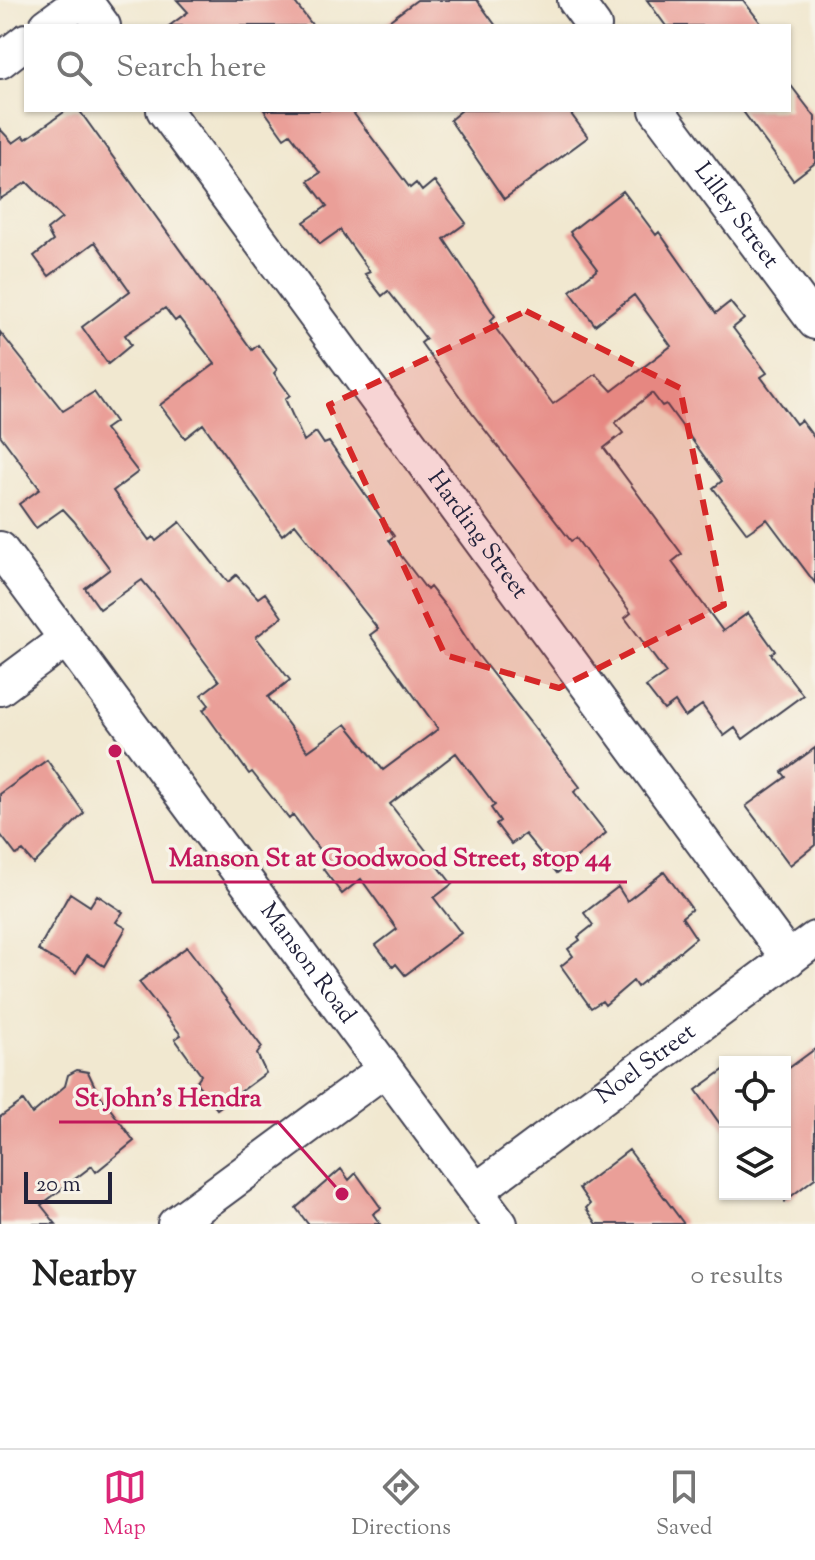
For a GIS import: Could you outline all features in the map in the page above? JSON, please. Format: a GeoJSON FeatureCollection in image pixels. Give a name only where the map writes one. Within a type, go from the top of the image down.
{"type":"FeatureCollection","features":[{"type":"Feature","properties":{"kind":"street"},"geometry":{"type":"LineString","coordinates":[[50,24],[83,0],[101,24]]}},
{"type":"Feature","properties":{"kind":"street"},"geometry":{"type":"LineString","coordinates":[[575,0],[593,24]]}},
{"type":"Feature","properties":{"kind":"street"},"geometry":{"type":"LineString","coordinates":[[0,61],[24,43]]}},
{"type":"Feature","properties":{"kind":"street","name":"Harding Street"},"geometry":{"type":"LineString","coordinates":[[166,112],[802,949]]}},
{"type":"Feature","properties":{"kind":"street","name":"Lilley Street"},"geometry":{"type":"LineString","coordinates":[[658,112],[815,322]]}},
{"type":"Feature","properties":{"kind":"street","name":"Manson Road"},"geometry":{"type":"LineString","coordinates":[[0,549],[500,1224]]}},
{"type":"Feature","properties":{"kind":"street"},"geometry":{"type":"LineString","coordinates":[[0,688],[66,639]]}},
{"type":"Feature","properties":{"kind":"street","name":"Noel Street"},"geometry":{"type":"LineString","coordinates":[[476,1191],[802,949]]}},
{"type":"Feature","properties":{"kind":"street"},"geometry":{"type":"LineString","coordinates":[[175,1224],[385,1069]]}},
{"type":"Feature","properties":{"kind":"highlighted area"},"geometry":{"type":"Polygon","coordinates":[[[526,311],[680,388],[724,605],[559,688],[445,655],[329,405],[526,311]]]}},
{"type":"Feature","properties":{"kind":"building"},"geometry":{"type":"Polygon","coordinates":[[[177,0],[293,0],[311,24],[172,24],[188,12],[177,0]]]}},
{"type":"Feature","properties":{"kind":"building"},"geometry":{"type":"Polygon","coordinates":[[[417,0],[477,0],[495,24],[385,24],[417,0]]]}},
{"type":"Feature","properties":{"kind":"building"},"geometry":{"type":"Polygon","coordinates":[[[647,0],[743,0],[761,24],[665,24],[647,0]]]}},
{"type":"Feature","properties":{"kind":"building"},"geometry":{"type":"Polygon","coordinates":[[[791,86],[815,117],[815,163],[793,180],[743,112],[791,112],[791,86]]]}},
{"type":"Feature","properties":{"kind":"building"},"geometry":{"type":"Polygon","coordinates":[[[64,112],[80,112],[252,350],[258,345],[277,370],[274,373],[290,395],[285,399],[304,441],[316,432],[324,444],[329,442],[394,536],[389,540],[427,590],[430,587],[447,608],[474,650],[580,787],[574,792],[606,833],[557,873],[525,834],[511,844],[496,824],[500,821],[491,808],[495,805],[456,753],[390,804],[452,884],[434,898],[461,933],[405,975],[396,964],[393,967],[376,945],[397,929],[361,879],[342,894],[323,869],[330,864],[293,815],[289,819],[252,772],[249,774],[203,710],[209,705],[201,695],[219,681],[158,599],[142,580],[100,609],[85,588],[110,569],[74,521],[63,509],[36,528],[19,504],[40,489],[0,435],[0,332],[63,411],[94,392],[115,422],[105,429],[138,472],[113,491],[149,540],[153,537],[156,541],[180,522],[228,582],[236,575],[258,598],[265,593],[282,617],[256,637],[290,680],[268,697],[308,751],[346,724],[383,770],[438,729],[370,635],[378,629],[295,524],[282,535],[203,424],[185,438],[160,405],[215,364],[179,318],[175,321],[165,308],[125,335],[131,345],[108,364],[82,327],[130,291],[95,242],[49,276],[34,256],[53,241],[47,230],[62,218],[27,182],[0,199],[0,129],[13,143],[23,136],[26,139],[64,112]]]}},
{"type":"Feature","properties":{"kind":"building"},"geometry":{"type":"Polygon","coordinates":[[[265,112],[353,112],[410,188],[416,183],[422,191],[434,181],[466,223],[444,239],[495,316],[490,321],[553,404],[596,374],[612,391],[671,346],[634,295],[595,325],[570,291],[598,269],[570,232],[623,191],[656,235],[659,232],[716,313],[730,302],[744,319],[733,328],[767,373],[761,377],[796,424],[801,420],[815,439],[815,583],[767,519],[747,533],[713,488],[722,481],[666,404],[662,406],[652,393],[615,423],[623,433],[604,448],[682,554],[672,562],[723,631],[748,613],[775,651],[771,654],[803,695],[743,739],[735,728],[724,736],[702,705],[685,717],[675,702],[664,710],[646,687],[666,673],[625,618],[631,613],[576,538],[571,541],[474,416],[421,343],[426,339],[388,291],[382,296],[365,274],[370,272],[340,230],[320,244],[304,222],[327,206],[308,181],[320,173],[290,134],[284,138],[265,112]]]}},
{"type":"Feature","properties":{"kind":"building"},"geometry":{"type":"Polygon","coordinates":[[[460,112],[569,112],[588,137],[504,199],[450,120],[460,112]]]}},
{"type":"Feature","properties":{"kind":"building"},"geometry":{"type":"Polygon","coordinates":[[[815,748],[815,845],[790,865],[746,806],[786,777],[782,772],[815,748]]]}},
{"type":"Feature","properties":{"kind":"building"},"geometry":{"type":"Polygon","coordinates":[[[47,760],[84,813],[34,864],[23,851],[16,855],[0,834],[0,794],[47,760]]]}},
{"type":"Feature","properties":{"kind":"building"},"geometry":{"type":"Polygon","coordinates":[[[664,872],[692,909],[682,917],[696,938],[637,987],[633,981],[605,1005],[602,1001],[591,1008],[561,966],[573,956],[568,949],[593,925],[584,913],[618,887],[627,901],[664,872]]]}},
{"type":"Feature","properties":{"kind":"building"},"geometry":{"type":"Polygon","coordinates":[[[70,893],[90,906],[97,895],[123,912],[116,922],[126,928],[104,966],[87,955],[76,973],[38,950],[70,893]]]}},
{"type":"Feature","properties":{"kind":"building"},"geometry":{"type":"Polygon","coordinates":[[[187,947],[262,1047],[257,1054],[266,1073],[217,1109],[196,1082],[201,1075],[175,1039],[181,1035],[139,982],[187,947]]]}},
{"type":"Feature","properties":{"kind":"building"},"geometry":{"type":"Polygon","coordinates":[[[815,1049],[815,1178],[791,1196],[791,1128],[791,1067],[815,1049]]]}},
{"type":"Feature","properties":{"kind":"building"},"geometry":{"type":"Polygon","coordinates":[[[77,1070],[88,1072],[97,1091],[134,1141],[96,1172],[92,1166],[41,1205],[56,1224],[0,1224],[0,1117],[23,1101],[32,1114],[65,1086],[68,1075],[77,1070]]]}},
{"type":"Feature","properties":{"kind":"building"},"geometry":{"type":"Polygon","coordinates":[[[719,1073],[719,1123],[696,1090],[719,1073]]]}},
{"type":"Feature","properties":{"kind":"building"},"geometry":{"type":"Polygon","coordinates":[[[629,1150],[684,1224],[597,1224],[586,1208],[590,1204],[579,1188],[629,1150]]]}},
{"type":"Feature","properties":{"kind":"building"},"geometry":{"type":"Polygon","coordinates":[[[341,1169],[349,1180],[356,1173],[381,1208],[373,1214],[380,1224],[308,1224],[296,1208],[341,1169]]]}},
{"type":"Feature","properties":{"kind":"place","name":"Manson St at Goodwood Street, stop 44"},"geometry":{"type":"Point","coordinates":[115,751]}},
{"type":"Feature","properties":{"kind":"place","name":"St John's Hendra"},"geometry":{"type":"Point","coordinates":[342,1194]}}]}
